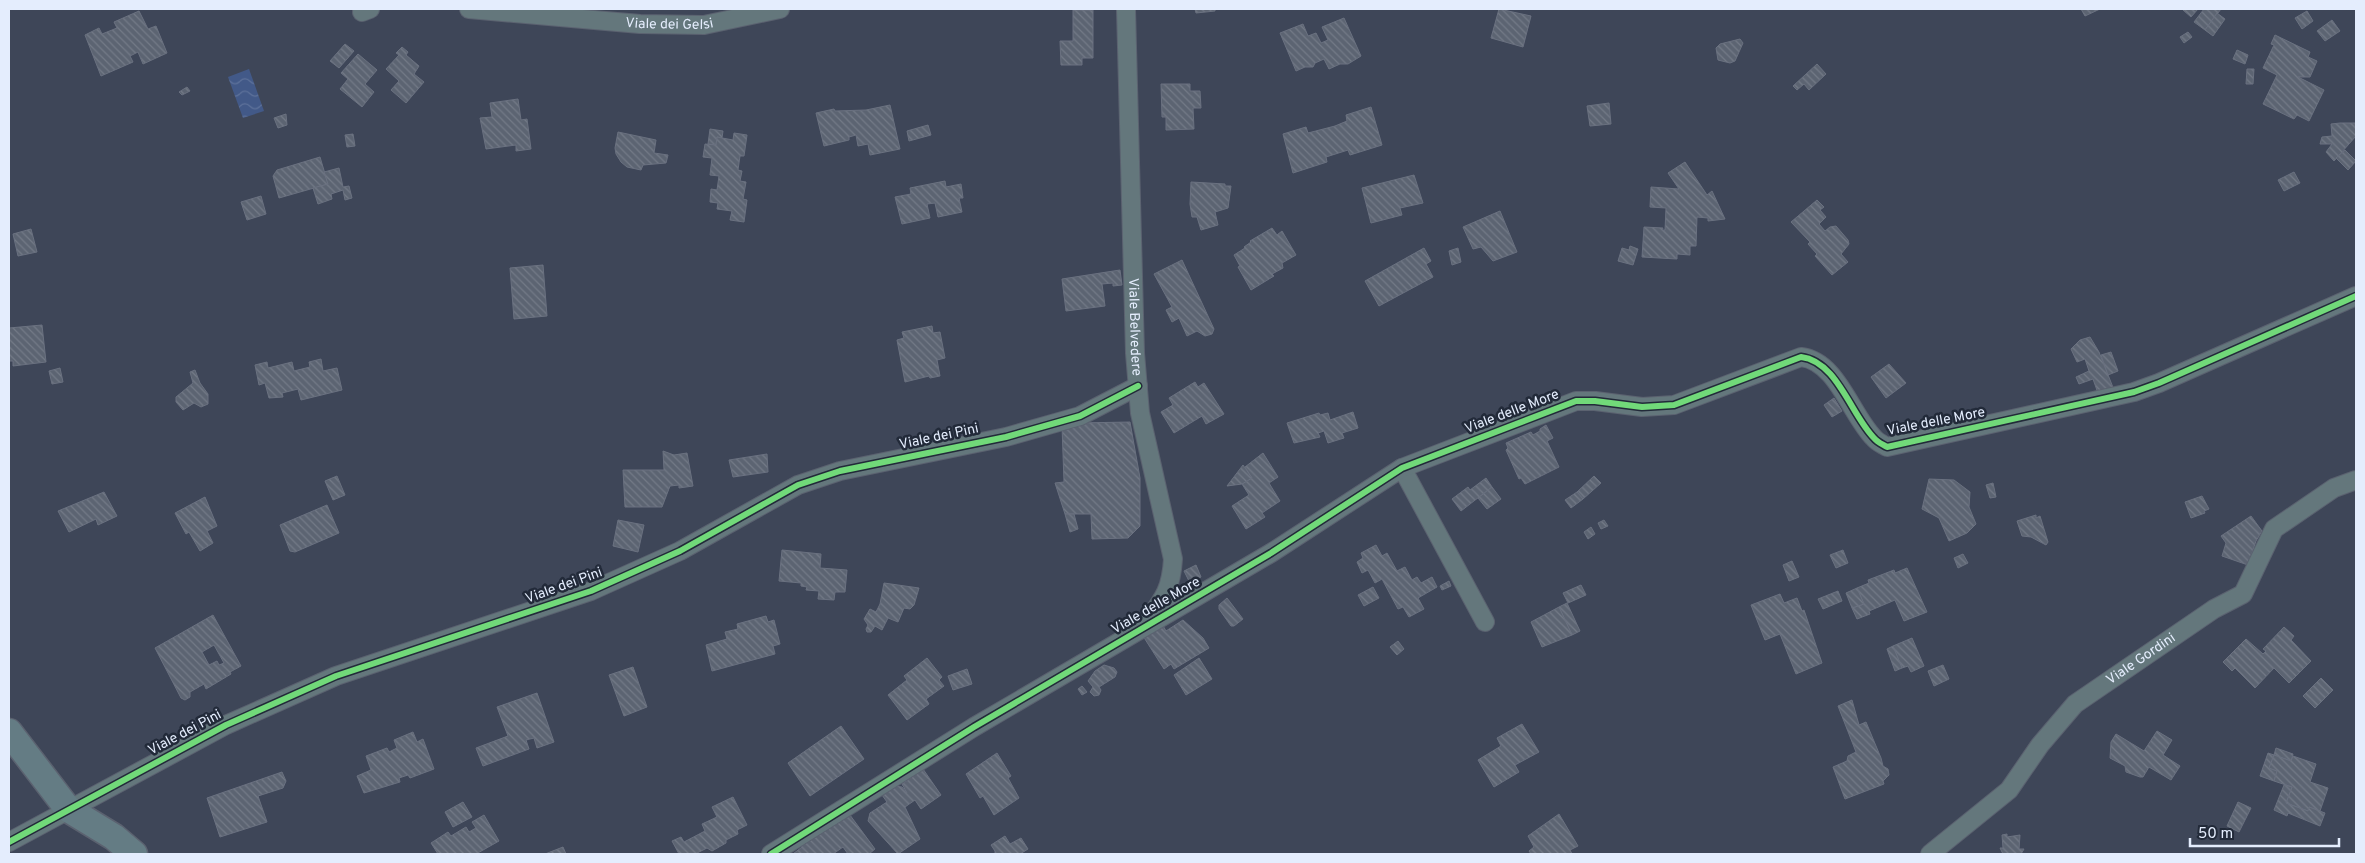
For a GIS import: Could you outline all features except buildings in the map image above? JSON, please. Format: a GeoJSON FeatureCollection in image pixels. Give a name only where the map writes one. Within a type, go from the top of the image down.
{"type":"FeatureCollection","features":[{"type":"Feature","properties":{"kind":"street","name":"Viale dei Gelsi"},"geometry":{"type":"LineString","coordinates":[[469,9],[640,24],[704,26],[780,9]]}},
{"type":"Feature","properties":{"kind":"street","name":"Viale Belvedere"},"geometry":{"type":"LineString","coordinates":[[1126,9],[1138,386],[1141,421],[1173,559],[1172,582],[1160,604],[1140,630]]}},
{"type":"Feature","properties":{"kind":"street","name":"Viale delle More"},"geometry":{"type":"LineString","coordinates":[[771,854],[974,727],[1272,553],[1402,468],[1576,401],[1596,401],[1642,407],[1674,405],[1801,357],[1810,358],[1825,367],[1874,439],[1887,447],[2134,392],[2158,384],[2356,296]]}},
{"type":"Feature","properties":{"kind":"street","name":"Viale dei Pini"},"geometry":{"type":"LineString","coordinates":[[9,842],[203,736],[336,676],[591,591],[680,551],[798,485],[840,470],[1006,437],[1080,416],[1138,386]]}},
{"type":"Feature","properties":{"kind":"street"},"geometry":{"type":"LineString","coordinates":[[1402,468],[1485,622]]}},
{"type":"Feature","properties":{"kind":"street","name":"Viale Gordini"},"geometry":{"type":"LineString","coordinates":[[1930,854],[2009,790],[2040,745],[2076,704],[2214,609],[2243,594],[2274,529],[2334,488],[2356,480]]}},
{"type":"Feature","properties":{"kind":"street"},"geometry":{"type":"LineString","coordinates":[[9,732],[68,809],[114,837],[134,854]]}},
{"type":"Feature","properties":{"kind":"water"},"geometry":{"type":"Polygon","coordinates":[[[249,69],[264,111],[243,118],[228,77],[249,69]]]}},
{"type":"Feature","properties":{"kind":"cycle path"},"geometry":{"type":"LineString","coordinates":[[771,854],[974,727],[1271,553],[1402,468],[1576,401],[1595,401],[1642,407],[1674,405],[1801,357],[1814,361],[1834,378],[1866,428],[1877,441],[1887,447],[2134,392],[2159,383],[2356,296]]}},
{"type":"Feature","properties":{"kind":"cycle path"},"geometry":{"type":"LineString","coordinates":[[9,842],[226,725],[336,676],[591,591],[680,551],[798,485],[840,471],[1006,437],[1080,416],[1138,386]]}}]}
